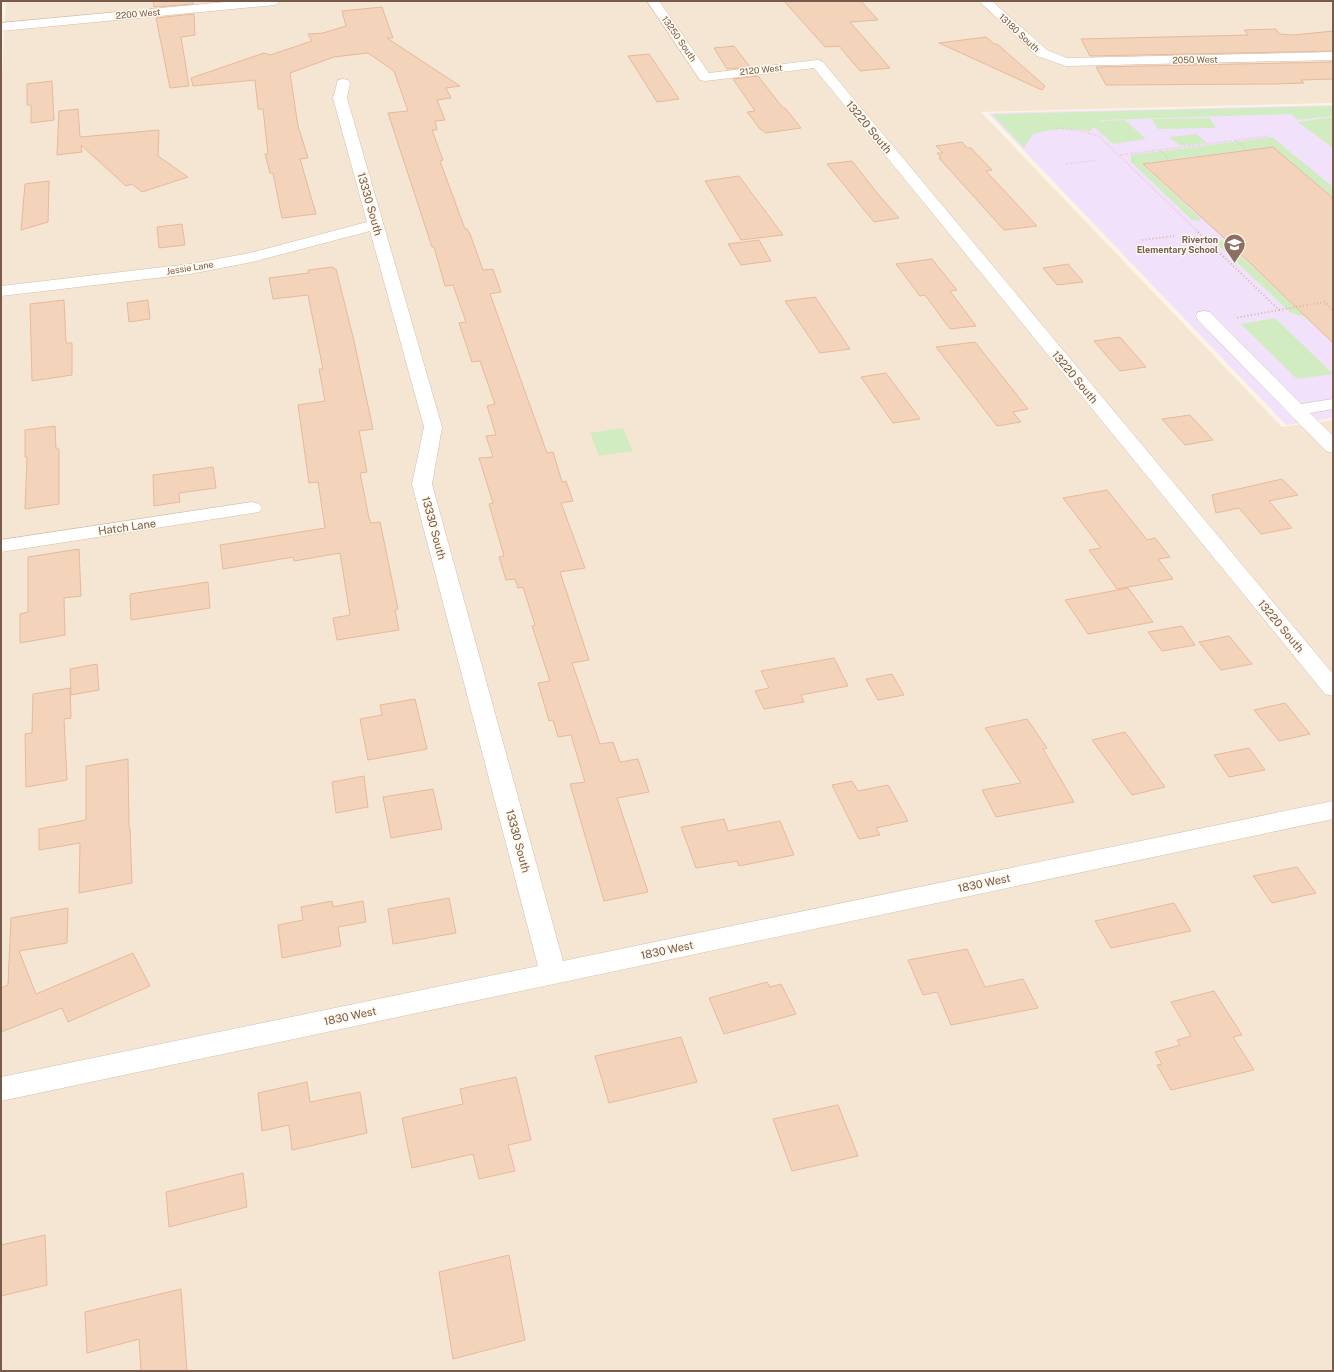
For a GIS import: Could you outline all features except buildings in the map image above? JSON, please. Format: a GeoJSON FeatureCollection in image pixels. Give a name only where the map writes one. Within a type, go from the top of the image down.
{"type":"FeatureCollection","features":[{"type":"Feature","properties":{"kind":"street","name":"2200 West"},"geometry":{"type":"LineString","coordinates":[[1,27],[274,1]]}},
{"type":"Feature","properties":{"kind":"street","name":"13250 South"},"geometry":{"type":"LineString","coordinates":[[653,1],[705,77]]}},
{"type":"Feature","properties":{"kind":"street","name":"13180 South"},"geometry":{"type":"LineString","coordinates":[[985,1],[1042,53],[1057,60]]}},
{"type":"Feature","properties":{"kind":"street","name":"2050 West"},"geometry":{"type":"LineString","coordinates":[[1057,60],[1076,63],[1333,56]]}},
{"type":"Feature","properties":{"kind":"street","name":"2120 West"},"geometry":{"type":"LineString","coordinates":[[705,77],[817,64]]}},
{"type":"Feature","properties":{"kind":"street","name":"13220 South"},"geometry":{"type":"LineString","coordinates":[[817,64],[1333,689]]}},
{"type":"Feature","properties":{"kind":"street","name":"13330 South"},"geometry":{"type":"LineString","coordinates":[[343,83],[340,98],[433,427],[422,484],[553,973]]}},
{"type":"Feature","properties":{"kind":"street","name":"Jessie Lane"},"geometry":{"type":"LineString","coordinates":[[1,291],[190,269],[252,257],[324,237],[376,225]]}},
{"type":"Feature","properties":{"kind":"street"},"geometry":{"type":"LineString","coordinates":[[1204,316],[1333,447]]}},
{"type":"Feature","properties":{"kind":"street"},"geometry":{"type":"LineString","coordinates":[[1296,410],[1333,404]]}},
{"type":"Feature","properties":{"kind":"street","name":"Hatch Lane"},"geometry":{"type":"LineString","coordinates":[[1,546],[252,508]]}},
{"type":"Feature","properties":{"kind":"street","name":"1830 West"},"geometry":{"type":"LineString","coordinates":[[1,1089],[553,973],[1331,814]]}},
{"type":"Feature","properties":{"kind":"path"},"geometry":{"type":"LineString","coordinates":[[1056,128],[1076,130],[1099,136],[1279,310]]}},
{"type":"Feature","properties":{"kind":"path"},"geometry":{"type":"LineString","coordinates":[[1119,155],[1269,136]]}},
{"type":"Feature","properties":{"kind":"path"},"geometry":{"type":"LineString","coordinates":[[1236,141],[1246,149]]}},
{"type":"Feature","properties":{"kind":"path"},"geometry":{"type":"LineString","coordinates":[[1159,150],[1169,159]]}},
{"type":"Feature","properties":{"kind":"path"},"geometry":{"type":"LineString","coordinates":[[1066,164],[1097,160]]}},
{"type":"Feature","properties":{"kind":"path"},"geometry":{"type":"LineString","coordinates":[[1142,240],[1174,236]]}},
{"type":"Feature","properties":{"kind":"path"},"geometry":{"type":"LineString","coordinates":[[1228,320],[1325,302],[1333,310]]}},
{"type":"Feature","properties":{"kind":"shaded area"},"geometry":{"type":"Polygon","coordinates":[[[6,1],[1333,1],[1333,103],[981,112],[1282,427],[1333,420],[1333,1371],[1,1371],[1,94],[6,1]]]}},
{"type":"Feature","properties":{"kind":"shaded area","name":"Riverton Elementary School"},"geometry":{"type":"Polygon","coordinates":[[[1333,105],[1333,418],[1286,425],[988,113],[1333,105]]]}},
{"type":"Feature","properties":{"kind":"green space"},"geometry":{"type":"Polygon","coordinates":[[[1333,106],[1333,116],[1298,120],[1291,114],[1101,120],[1098,123],[1101,121],[1125,120],[1146,139],[1113,144],[1094,127],[1090,131],[1068,129],[1033,134],[1024,148],[992,114],[1333,106]]]}},
{"type":"Feature","properties":{"kind":"green space"},"geometry":{"type":"Polygon","coordinates":[[[1333,117],[1333,148],[1298,122],[1333,117]]]}},
{"type":"Feature","properties":{"kind":"green space"},"geometry":{"type":"Polygon","coordinates":[[[1210,118],[1216,128],[1158,129],[1152,119],[1210,118]]]}},
{"type":"Feature","properties":{"kind":"green space"},"geometry":{"type":"Polygon","coordinates":[[[1196,134],[1207,143],[1181,146],[1169,137],[1196,134]]]}},
{"type":"Feature","properties":{"kind":"green space"},"geometry":{"type":"Polygon","coordinates":[[[1272,137],[1333,187],[1333,197],[1273,147],[1220,154],[1257,209],[1195,156],[1142,164],[1201,219],[1199,221],[1192,220],[1131,162],[1131,155],[1272,137]]]}},
{"type":"Feature","properties":{"kind":"green space"},"geometry":{"type":"Polygon","coordinates":[[[1220,240],[1226,242],[1293,305],[1333,300],[1309,318],[1291,313],[1217,244],[1220,240]]]}},
{"type":"Feature","properties":{"kind":"green space"},"geometry":{"type":"Polygon","coordinates":[[[1275,318],[1333,374],[1297,379],[1241,324],[1275,318]]]}},
{"type":"Feature","properties":{"kind":"green space"},"geometry":{"type":"Polygon","coordinates":[[[623,428],[633,451],[599,456],[590,433],[623,428]]]}},
{"type":"Feature","properties":{"kind":"place","name":"Riverton Elementary School"},"geometry":{"type":"Point","coordinates":[1234,264]}}]}
